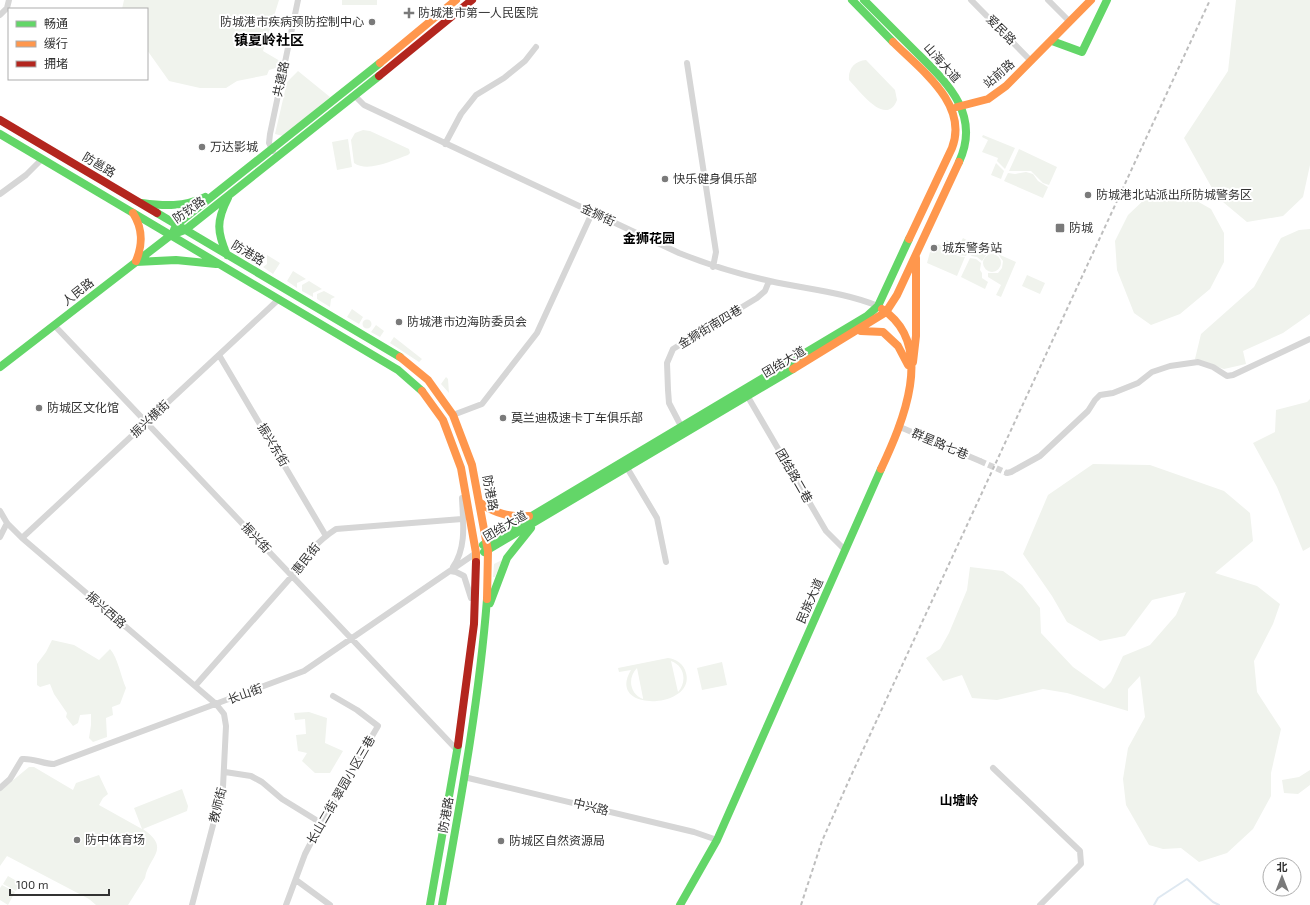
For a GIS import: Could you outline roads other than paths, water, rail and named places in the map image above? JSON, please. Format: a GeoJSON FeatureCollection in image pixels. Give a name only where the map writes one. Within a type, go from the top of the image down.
{"type":"FeatureCollection","features":[{"type":"Feature","properties":{"kind":"main road","name":"防钦路"},"geometry":{"type":"LineString","coordinates":[[171,235],[176,225],[456,0]]}},
{"type":"Feature","properties":{"kind":"main road","name":"防钦路"},"geometry":{"type":"LineString","coordinates":[[171,235],[185,230],[355,96],[472,0]]}},
{"type":"Feature","properties":{"kind":"main road","name":"山海大道"},"geometry":{"type":"LineString","coordinates":[[852,0],[930,78],[952,108],[956,128],[955,140],[950,153]]}},
{"type":"Feature","properties":{"kind":"main road","name":"山海大道"},"geometry":{"type":"LineString","coordinates":[[864,0],[936,73],[961,106],[965,127],[961,158]]}},
{"type":"Feature","properties":{"kind":"main road","name":"站前路"},"geometry":{"type":"LineString","coordinates":[[952,108],[988,99],[1006,86],[1091,0]]}},
{"type":"Feature","properties":{"kind":"main road"},"geometry":{"type":"LineString","coordinates":[[1052,41],[1082,52],[1107,0]]}},
{"type":"Feature","properties":{"kind":"main road","name":"防邕路"},"geometry":{"type":"LineString","coordinates":[[0,120],[185,230]]}},
{"type":"Feature","properties":{"kind":"main road","name":"防邕路"},"geometry":{"type":"LineString","coordinates":[[0,134],[171,235]]}},
{"type":"Feature","properties":{"kind":"main road","name":"团结大道"},"geometry":{"type":"LineString","coordinates":[[476,553],[486,542],[867,316],[878,306],[950,153]]}},
{"type":"Feature","properties":{"kind":"main road","name":"团结大道"},"geometry":{"type":"LineString","coordinates":[[476,553],[488,551],[876,321],[886,312],[897,295],[961,158]]}},
{"type":"Feature","properties":{"kind":"main road"},"geometry":{"type":"LineString","coordinates":[[139,203],[175,205],[195,202],[224,187]]}},
{"type":"Feature","properties":{"kind":"main road"},"geometry":{"type":"LineString","coordinates":[[227,255],[218,228],[219,215],[231,194]]}},
{"type":"Feature","properties":{"kind":"main road"},"geometry":{"type":"LineString","coordinates":[[132,212],[138,221],[142,237],[142,250],[136,262],[176,260],[199,261],[221,265]]}},
{"type":"Feature","properties":{"kind":"main road","name":"防港路"},"geometry":{"type":"LineString","coordinates":[[185,230],[405,360],[428,380],[453,415],[472,465],[488,551],[487,613],[464,777],[442,905]]}},
{"type":"Feature","properties":{"kind":"main road","name":"防港路"},"geometry":{"type":"LineString","coordinates":[[171,235],[398,370],[420,389],[443,420],[461,468],[476,553],[474,624],[457,750],[430,905]]}},
{"type":"Feature","properties":{"kind":"main road","name":"人民路"},"geometry":{"type":"LineString","coordinates":[[0,367],[171,235]]}},
{"type":"Feature","properties":{"kind":"main road"},"geometry":{"type":"LineString","coordinates":[[911,371],[916,342],[915,301],[917,252]]}},
{"type":"Feature","properties":{"kind":"main road","name":"民族大道"},"geometry":{"type":"LineString","coordinates":[[680,905],[717,840],[900,427],[910,386],[911,371],[908,345],[900,324],[878,306]]}},
{"type":"Feature","properties":{"kind":"main road"},"geometry":{"type":"LineString","coordinates":[[858,332],[883,332],[898,346],[911,371]]}},
{"type":"Feature","properties":{"kind":"main road"},"geometry":{"type":"LineString","coordinates":[[479,502],[489,510],[499,515],[530,516]]}},
{"type":"Feature","properties":{"kind":"main road"},"geometry":{"type":"LineString","coordinates":[[487,613],[495,586],[507,558],[534,524]]}},
{"type":"Feature","properties":{"kind":"street"},"geometry":{"type":"LineString","coordinates":[[0,15],[7,8],[9,0]]}},
{"type":"Feature","properties":{"kind":"street","name":"共建路"},"geometry":{"type":"LineString","coordinates":[[271,150],[270,134],[298,0]]}},
{"type":"Feature","properties":{"kind":"street","name":"爱民路"},"geometry":{"type":"LineString","coordinates":[[971,0],[1031,61]]}},
{"type":"Feature","properties":{"kind":"street"},"geometry":{"type":"LineString","coordinates":[[1048,0],[1070,22]]}},
{"type":"Feature","properties":{"kind":"street"},"geometry":{"type":"LineString","coordinates":[[445,144],[461,114],[476,95],[504,78],[525,61],[536,47]]}},
{"type":"Feature","properties":{"kind":"street"},"geometry":{"type":"LineString","coordinates":[[687,63],[716,252],[714,267]]}},
{"type":"Feature","properties":{"kind":"street","name":"金狮街"},"geometry":{"type":"LineString","coordinates":[[355,96],[364,105],[679,253],[714,267],[769,281],[862,300],[878,306]]}},
{"type":"Feature","properties":{"kind":"street"},"geometry":{"type":"LineString","coordinates":[[271,150],[278,157]]}},
{"type":"Feature","properties":{"kind":"street"},"geometry":{"type":"LineString","coordinates":[[0,194],[26,175],[42,159]]}},
{"type":"Feature","properties":{"kind":"street"},"geometry":{"type":"LineString","coordinates":[[453,415],[482,404],[537,332],[592,212]]}},
{"type":"Feature","properties":{"kind":"street","name":"金狮街南四巷"},"geometry":{"type":"LineString","coordinates":[[681,426],[670,403],[668,390],[667,363],[673,349],[757,298],[765,291],[769,281]]}},
{"type":"Feature","properties":{"kind":"street","name":"振兴横街"},"geometry":{"type":"LineString","coordinates":[[22,538],[279,299]]}},
{"type":"Feature","properties":{"kind":"street","name":"振兴街"},"geometry":{"type":"LineString","coordinates":[[54,325],[457,750]]}},
{"type":"Feature","properties":{"kind":"street"},"geometry":{"type":"LineString","coordinates":[[1007,473],[1040,456],[1088,411],[1100,395],[1113,393],[1138,383],[1152,372],[1170,366],[1198,362],[1213,367],[1227,376],[1233,375],[1310,339]]}},
{"type":"Feature","properties":{"kind":"street","name":"振兴东街"},"geometry":{"type":"LineString","coordinates":[[219,355],[326,536]]}},
{"type":"Feature","properties":{"kind":"street","name":"团结路二巷"},"geometry":{"type":"LineString","coordinates":[[748,397],[826,531],[845,550]]}},
{"type":"Feature","properties":{"kind":"street","name":"群星路七巷"},"geometry":{"type":"LineString","coordinates":[[900,427],[980,461]]}},
{"type":"Feature","properties":{"kind":"street"},"geometry":{"type":"LineString","coordinates":[[623,461],[657,518],[666,562]]}},
{"type":"Feature","properties":{"kind":"street"},"geometry":{"type":"LineString","coordinates":[[461,468],[463,539],[459,558],[450,571],[464,576],[470,593],[474,624]]}},
{"type":"Feature","properties":{"kind":"street","name":"振兴西路"},"geometry":{"type":"LineString","coordinates":[[0,511],[7,523],[22,538],[216,704]]}},
{"type":"Feature","properties":{"kind":"street","name":"惠民街"},"geometry":{"type":"LineString","coordinates":[[195,686],[292,576],[298,565],[326,536],[336,529],[462,519]]}},
{"type":"Feature","properties":{"kind":"street"},"geometry":{"type":"LineString","coordinates":[[0,537],[7,523]]}},
{"type":"Feature","properties":{"kind":"street","name":"长山街"},"geometry":{"type":"LineString","coordinates":[[0,788],[10,779],[22,759],[30,758],[46,764],[54,764],[296,675],[352,639],[476,553]]}},
{"type":"Feature","properties":{"kind":"street","name":"长山二街 翠园小区三巷"},"geometry":{"type":"LineString","coordinates":[[286,905],[305,854],[321,823],[378,726],[357,710],[333,696]]}},
{"type":"Feature","properties":{"kind":"street","name":"教师街"},"geometry":{"type":"LineString","coordinates":[[192,905],[223,787],[225,772],[226,726],[224,714],[216,704]]}},
{"type":"Feature","properties":{"kind":"street"},"geometry":{"type":"LineString","coordinates":[[993,768],[1080,851],[1081,864],[1040,905]]}},
{"type":"Feature","properties":{"kind":"street"},"geometry":{"type":"LineString","coordinates":[[225,772],[252,776],[282,799],[321,823]]}},
{"type":"Feature","properties":{"kind":"street","name":"中兴路"},"geometry":{"type":"LineString","coordinates":[[464,777],[688,831],[717,840]]}},
{"type":"Feature","properties":{"kind":"street"},"geometry":{"type":"LineString","coordinates":[[296,880],[330,905]]}},
{"type":"Feature","properties":{"kind":"waterway"},"geometry":{"type":"LineString","coordinates":[[1154,905],[1158,898],[1187,879],[1213,902],[1219,905]]}},
{"type":"Feature","properties":{"kind":"tunnel"},"geometry":{"type":"LineString","coordinates":[[980,461],[1007,473]]}},
{"type":"Feature","properties":{"kind":"railway"},"geometry":{"type":"LineString","coordinates":[[801,905],[822,841],[850,778],[1210,0]]}},
{"type":"Feature","properties":{"kind":"place","name":"防城港市第一人民医院"},"geometry":{"type":"Point","coordinates":[409,13]}},
{"type":"Feature","properties":{"kind":"place","name":"防城港市疾病预防控制中心"},"geometry":{"type":"Point","coordinates":[372,22]}},
{"type":"Feature","properties":{"kind":"place","name":"万达影城"},"geometry":{"type":"Point","coordinates":[202,147]}},
{"type":"Feature","properties":{"kind":"place","name":"快乐健身俱乐部"},"geometry":{"type":"Point","coordinates":[665,179]}},
{"type":"Feature","properties":{"kind":"place","name":"防城港北站派出所防城警务区"},"geometry":{"type":"Point","coordinates":[1088,195]}},
{"type":"Feature","properties":{"kind":"place","name":"防城"},"geometry":{"type":"Point","coordinates":[1060,228]}},
{"type":"Feature","properties":{"kind":"place","name":"城东警务站"},"geometry":{"type":"Point","coordinates":[934,248]}},
{"type":"Feature","properties":{"kind":"place","name":"防城港市边海防委员会"},"geometry":{"type":"Point","coordinates":[399,322]}},
{"type":"Feature","properties":{"kind":"place","name":"防城区文化馆"},"geometry":{"type":"Point","coordinates":[39,408]}},
{"type":"Feature","properties":{"kind":"place","name":"莫兰迪极速卡丁车俱乐部"},"geometry":{"type":"Point","coordinates":[503,418]}},
{"type":"Feature","properties":{"kind":"place","name":"防中体育场"},"geometry":{"type":"Point","coordinates":[77,840]}},
{"type":"Feature","properties":{"kind":"place","name":"防城区自然资源局"},"geometry":{"type":"Point","coordinates":[501,841]}},
{"type":"Feature","properties":{"kind":"district","name":"镇夏岭社区"},"geometry":{"type":"Point","coordinates":[269,40]}},
{"type":"Feature","properties":{"kind":"district","name":"金狮花园"},"geometry":{"type":"Point","coordinates":[649,238]}},
{"type":"Feature","properties":{"kind":"district","name":"山塘岭"},"geometry":{"type":"Point","coordinates":[959,800]}}]}
